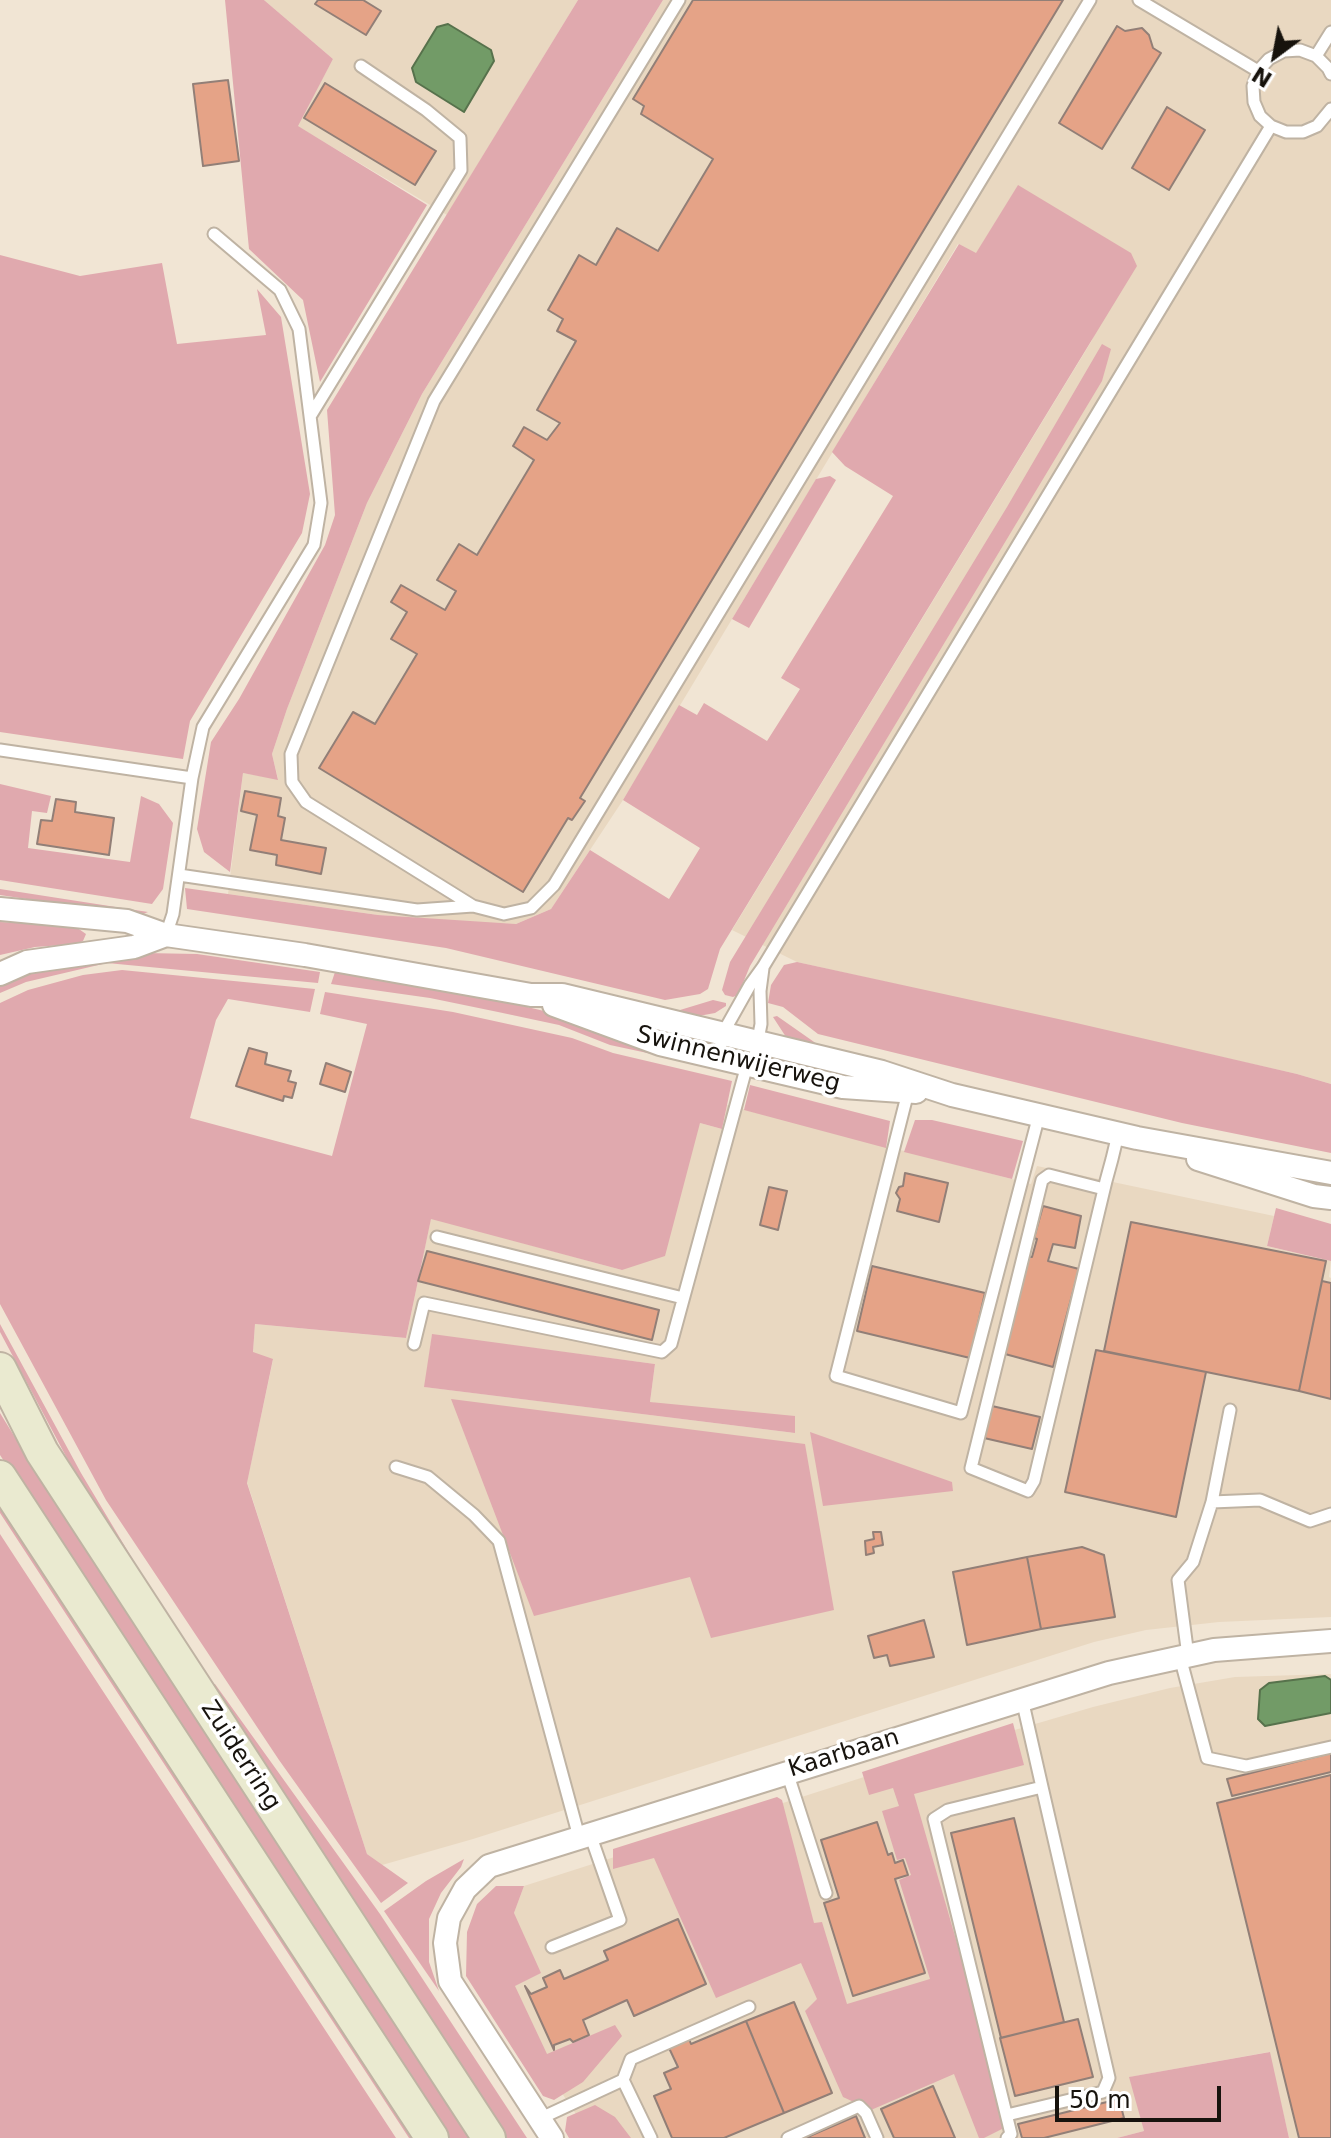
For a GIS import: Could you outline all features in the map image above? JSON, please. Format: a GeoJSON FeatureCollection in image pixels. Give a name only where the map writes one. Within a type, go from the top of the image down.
{"type":"FeatureCollection","features":[{"type":"Feature","properties":{"kind":"main road","name":"Zuiderring"},"geometry":{"type":"LineString","coordinates":[[0,1369],[42,1452],[489,2138]]}},
{"type":"Feature","properties":{"kind":"main road","name":"Zuiderring"},"geometry":{"type":"LineString","coordinates":[[0,1477],[432,2138]]}},
{"type":"Feature","properties":{"kind":"street","name":"Swinnenwijerweg"},"geometry":{"type":"LineString","coordinates":[[0,909],[127,921],[166,935],[305,955],[531,995],[562,995],[758,1042],[909,1086],[1127,1136],[1331,1173]]}},
{"type":"Feature","properties":{"kind":"street","name":"Swinnenwijerweg"},"geometry":{"type":"LineString","coordinates":[[0,974],[27,962],[134,947],[166,935]]}},
{"type":"Feature","properties":{"kind":"street","name":"Swinnenwijerweg"},"geometry":{"type":"LineString","coordinates":[[531,995],[623,1032],[718,1058],[843,1087],[909,1086]]}},
{"type":"Feature","properties":{"kind":"street","name":"Swinnenwijerweg"},"geometry":{"type":"LineString","coordinates":[[1127,1136],[1249,1176],[1331,1198]]}},
{"type":"Feature","properties":{"kind":"street","name":"Kaarbaan"},"geometry":{"type":"LineString","coordinates":[[539,2119],[450,1981],[445,1943],[449,1918],[465,1889],[489,1866],[1109,1673],[1214,1650],[1331,1641]]}},
{"type":"Feature","properties":{"kind":"street"},"geometry":{"type":"LineString","coordinates":[[539,2119],[552,2138]]}},
{"type":"Feature","properties":{"kind":"lane"},"geometry":{"type":"LineString","coordinates":[[679,0],[434,401],[291,754],[292,782],[306,802],[473,906],[504,914],[531,908],[554,885],[1090,0]]}},
{"type":"Feature","properties":{"kind":"lane"},"geometry":{"type":"LineString","coordinates":[[1139,0],[1258,71]]}},
{"type":"Feature","properties":{"kind":"lane"},"geometry":{"type":"LineString","coordinates":[[1316,56],[1331,32]]}},
{"type":"Feature","properties":{"kind":"lane"},"geometry":{"type":"LineString","coordinates":[[1330,113],[1317,126],[1303,132],[1286,132],[1271,126],[1260,116],[1254,102],[1253,86],[1258,71],[1269,59],[1284,51],[1300,50],[1316,56],[1331,74]]}},
{"type":"Feature","properties":{"kind":"lane"},"geometry":{"type":"LineString","coordinates":[[311,415],[461,170],[460,138],[426,110],[361,66]]}},
{"type":"Feature","properties":{"kind":"lane"},"geometry":{"type":"LineString","coordinates":[[718,1058],[723,1033],[750,985],[1271,126]]}},
{"type":"Feature","properties":{"kind":"lane"},"geometry":{"type":"LineString","coordinates":[[166,935],[173,914],[192,778],[203,727],[314,545],[321,503],[299,329],[280,290],[214,234]]}},
{"type":"Feature","properties":{"kind":"lane"},"geometry":{"type":"LineString","coordinates":[[0,750],[192,778]]}},
{"type":"Feature","properties":{"kind":"lane"},"geometry":{"type":"LineString","coordinates":[[179,875],[417,910],[473,906]]}},
{"type":"Feature","properties":{"kind":"lane"},"geometry":{"type":"LineString","coordinates":[[414,1344],[424,1303],[662,1352],[671,1344],[758,1042],[763,967]]}},
{"type":"Feature","properties":{"kind":"lane"},"geometry":{"type":"LineString","coordinates":[[909,1086],[836,1376],[961,1413],[1039,1115]]}},
{"type":"Feature","properties":{"kind":"lane"},"geometry":{"type":"LineString","coordinates":[[1104,1189],[1049,1175],[1042,1180],[971,1468],[1028,1491],[1034,1481],[1104,1189],[1127,1136]]}},
{"type":"Feature","properties":{"kind":"lane"},"geometry":{"type":"LineString","coordinates":[[437,1237],[683,1298]]}},
{"type":"Feature","properties":{"kind":"lane"},"geometry":{"type":"LineString","coordinates":[[1230,1410],[1212,1502],[1193,1562],[1178,1580],[1184,1657],[1207,1758],[1246,1766],[1331,1747]]}},
{"type":"Feature","properties":{"kind":"lane"},"geometry":{"type":"LineString","coordinates":[[396,1467],[428,1477],[474,1515],[499,1541],[584,1835],[620,1920],[552,1947]]}},
{"type":"Feature","properties":{"kind":"lane"},"geometry":{"type":"LineString","coordinates":[[1212,1502],[1260,1500],[1310,1521],[1331,1514]]}},
{"type":"Feature","properties":{"kind":"lane"},"geometry":{"type":"LineString","coordinates":[[1007,2115],[1103,2092],[1109,2078],[1022,1699]]}},
{"type":"Feature","properties":{"kind":"lane"},"geometry":{"type":"LineString","coordinates":[[787,1772],[826,1893]]}},
{"type":"Feature","properties":{"kind":"lane"},"geometry":{"type":"LineString","coordinates":[[1007,2138],[1011,2134],[1007,2115],[934,1819],[948,1810],[1042,1787]]}},
{"type":"Feature","properties":{"kind":"lane"},"geometry":{"type":"LineString","coordinates":[[539,2119],[623,2080],[631,2059],[749,2007]]}},
{"type":"Feature","properties":{"kind":"lane"},"geometry":{"type":"LineString","coordinates":[[623,2080],[651,2138]]}},
{"type":"Feature","properties":{"kind":"lane"},"geometry":{"type":"LineString","coordinates":[[788,2138],[859,2106],[866,2113],[877,2138]]}},
{"type":"Feature","properties":{"kind":"shaded area"},"geometry":{"type":"Polygon","coordinates":[[[225,0],[264,0],[333,59],[298,126],[427,205],[320,382],[303,300],[249,249],[225,0]]]}},
{"type":"Feature","properties":{"kind":"shaded area"},"geometry":{"type":"Polygon","coordinates":[[[264,0],[578,0],[447,215],[297,126],[333,59],[264,0]]]}},
{"type":"Feature","properties":{"kind":"shaded area"},"geometry":{"type":"Polygon","coordinates":[[[578,0],[663,0],[422,394],[367,503],[272,754],[278,780],[243,773],[230,872],[204,852],[197,829],[211,742],[239,699],[325,545],[335,515],[327,410],[578,0]]]}},
{"type":"Feature","properties":{"kind":"shaded area"},"geometry":{"type":"Polygon","coordinates":[[[663,0],[1331,0],[1331,1084],[797,962],[732,930],[1091,342],[1130,253],[1018,186],[976,254],[958,244],[623,800],[551,909],[516,924],[485,923],[378,915],[228,894],[243,773],[278,779],[272,754],[367,503],[422,394],[663,0]]]}},
{"type":"Feature","properties":{"kind":"shaded area"},"geometry":{"type":"Polygon","coordinates":[[[448,24],[491,50],[494,61],[464,112],[416,82],[412,68],[437,27],[448,24]]]}},
{"type":"Feature","properties":{"kind":"shaded area"},"geometry":{"type":"Polygon","coordinates":[[[1018,185],[1131,253],[1137,266],[720,949],[708,989],[700,994],[665,1000],[446,948],[187,909],[185,888],[378,915],[516,924],[551,909],[590,850],[669,899],[700,848],[623,800],[679,705],[697,715],[704,703],[767,741],[800,689],[781,678],[893,496],[845,466],[832,452],[959,244],[976,253],[1018,185]]]}},
{"type":"Feature","properties":{"kind":"shaded area"},"geometry":{"type":"Polygon","coordinates":[[[0,255],[80,276],[162,263],[177,344],[266,335],[257,289],[281,317],[310,494],[302,533],[190,721],[183,759],[0,732],[0,255]]]}},
{"type":"Feature","properties":{"kind":"shaded area"},"geometry":{"type":"Polygon","coordinates":[[[1102,344],[1111,349],[1102,381],[750,966],[738,995],[725,995],[722,990],[730,962],[1007,507],[1102,344]]]}},
{"type":"Feature","properties":{"kind":"shaded area"},"geometry":{"type":"Polygon","coordinates":[[[830,476],[836,480],[749,628],[732,619],[816,479],[830,476]]]}},
{"type":"Feature","properties":{"kind":"shaded area"},"geometry":{"type":"Polygon","coordinates":[[[0,784],[51,796],[47,813],[32,811],[28,848],[130,862],[141,796],[159,804],[173,823],[163,889],[152,904],[0,880],[0,784]]]}},
{"type":"Feature","properties":{"kind":"shaded area"},"geometry":{"type":"Polygon","coordinates":[[[0,889],[148,912],[138,916],[0,895],[0,889]]]}},
{"type":"Feature","properties":{"kind":"shaded area"},"geometry":{"type":"Polygon","coordinates":[[[0,922],[73,925],[86,934],[83,941],[77,944],[35,947],[0,955],[0,922]]]}},
{"type":"Feature","properties":{"kind":"shaded area"},"geometry":{"type":"Polygon","coordinates":[[[145,953],[197,954],[320,972],[318,983],[107,963],[26,982],[0,993],[0,984],[50,966],[145,953]]]}},
{"type":"Feature","properties":{"kind":"shaded area"},"geometry":{"type":"Polygon","coordinates":[[[797,962],[1072,1022],[1331,1084],[1331,1153],[1182,1123],[818,1034],[783,1007],[768,1003],[771,985],[784,965],[797,962]]]}},
{"type":"Feature","properties":{"kind":"shaded area"},"geometry":{"type":"Polygon","coordinates":[[[122,970],[315,989],[310,1012],[228,999],[216,1020],[190,1118],[332,1156],[367,1024],[320,1014],[325,992],[453,1012],[572,1038],[613,1053],[732,1081],[722,1129],[700,1123],[665,1256],[622,1270],[431,1219],[406,1338],[255,1324],[253,1352],[273,1359],[247,1483],[367,1854],[408,1883],[381,1903],[279,1760],[106,1500],[0,1304],[0,1003],[28,990],[83,975],[122,970]]]}},
{"type":"Feature","properties":{"kind":"shaded area"},"geometry":{"type":"Polygon","coordinates":[[[335,972],[490,998],[544,1011],[654,1049],[652,1054],[610,1045],[559,1025],[430,998],[331,984],[335,972]]]}},
{"type":"Feature","properties":{"kind":"shaded area"},"geometry":{"type":"Polygon","coordinates":[[[713,1000],[726,1003],[726,1006],[715,1013],[693,1017],[677,1014],[680,1010],[713,1000]]]}},
{"type":"Feature","properties":{"kind":"shaded area"},"geometry":{"type":"Polygon","coordinates":[[[777,1016],[817,1044],[818,1048],[786,1037],[773,1017],[777,1016]]]}},
{"type":"Feature","properties":{"kind":"shaded area"},"geometry":{"type":"Polygon","coordinates":[[[750,1085],[890,1121],[886,1148],[744,1110],[750,1085]]]}},
{"type":"Feature","properties":{"kind":"shaded area"},"geometry":{"type":"Polygon","coordinates":[[[727,1105],[1031,1184],[1037,1166],[1274,1216],[1267,1246],[1331,1261],[1331,1617],[1219,1622],[1146,1630],[1094,1642],[382,1865],[367,1854],[247,1482],[273,1360],[253,1353],[255,1324],[406,1338],[431,1218],[622,1270],[700,1123],[722,1129],[727,1105]],[[432,1335],[425,1387],[795,1433],[650,1402],[655,1364],[432,1335]]]}},
{"type":"Feature","properties":{"kind":"shaded area"},"geometry":{"type":"Polygon","coordinates":[[[915,1120],[932,1120],[1023,1141],[1012,1179],[904,1152],[915,1120]]]}},
{"type":"Feature","properties":{"kind":"shaded area"},"geometry":{"type":"Polygon","coordinates":[[[1276,1208],[1331,1224],[1331,1261],[1267,1246],[1276,1208]]]}},
{"type":"Feature","properties":{"kind":"shaded area"},"geometry":{"type":"Polygon","coordinates":[[[0,1324],[81,1473],[208,1685],[96,1513],[0,1332],[0,1324]]]}},
{"type":"Feature","properties":{"kind":"shaded area"},"geometry":{"type":"Polygon","coordinates":[[[432,1334],[655,1364],[650,1402],[795,1416],[795,1433],[424,1387],[432,1334]]]}},
{"type":"Feature","properties":{"kind":"shaded area"},"geometry":{"type":"Polygon","coordinates":[[[451,1399],[805,1444],[834,1610],[711,1638],[690,1577],[534,1616],[451,1399]]]}},
{"type":"Feature","properties":{"kind":"shaded area"},"geometry":{"type":"Polygon","coordinates":[[[0,1413],[472,2138],[449,2138],[192,1751],[0,1455],[0,1413]]]}},
{"type":"Feature","properties":{"kind":"shaded area"},"geometry":{"type":"Polygon","coordinates":[[[810,1432],[952,1482],[953,1491],[823,1506],[810,1432]]]}},
{"type":"Feature","properties":{"kind":"shaded area"},"geometry":{"type":"Polygon","coordinates":[[[0,1500],[416,2138],[409,2138],[0,1513],[0,1500]]]}},
{"type":"Feature","properties":{"kind":"shaded area"},"geometry":{"type":"Polygon","coordinates":[[[0,1534],[15,1557],[396,2138],[0,2138],[0,1534]]]}},
{"type":"Feature","properties":{"kind":"shaded area"},"geometry":{"type":"Polygon","coordinates":[[[1331,1674],[1331,2138],[1289,2138],[1269,2052],[1130,2077],[1144,2131],[1117,2138],[592,2138],[488,1983],[524,1886],[967,1744],[1093,1707],[1170,1688],[1235,1677],[1331,1674]]]}},
{"type":"Feature","properties":{"kind":"shaded area"},"geometry":{"type":"Polygon","coordinates":[[[1325,1676],[1331,1680],[1331,1713],[1265,1726],[1258,1719],[1260,1690],[1269,1683],[1325,1676]]]}},
{"type":"Feature","properties":{"kind":"shaded area"},"geometry":{"type":"Polygon","coordinates":[[[215,1684],[380,1914],[527,2138],[504,2138],[208,1685],[215,1684]]]}},
{"type":"Feature","properties":{"kind":"shaded area"},"geometry":{"type":"Polygon","coordinates":[[[1013,1723],[1024,1765],[914,1794],[976,2009],[1004,2128],[984,2138],[979,2138],[954,2074],[871,2110],[843,2097],[805,2011],[817,1999],[801,1963],[716,1998],[654,1858],[613,1869],[613,1849],[777,1797],[782,1800],[814,1923],[822,1922],[847,2004],[930,1979],[899,1880],[911,1875],[905,1858],[897,1860],[882,1811],[899,1806],[893,1788],[869,1795],[862,1772],[1013,1723]]]}},
{"type":"Feature","properties":{"kind":"shaded area"},"geometry":{"type":"Polygon","coordinates":[[[464,1859],[441,1893],[429,1919],[429,1962],[439,1991],[384,1911],[464,1859]]]}},
{"type":"Feature","properties":{"kind":"shaded area"},"geometry":{"type":"Polygon","coordinates":[[[496,1886],[524,1886],[514,1913],[541,1973],[515,1986],[547,2054],[615,2025],[622,2036],[583,2082],[554,2100],[543,2096],[466,1976],[467,1932],[477,1904],[496,1886]]]}},
{"type":"Feature","properties":{"kind":"shaded area"},"geometry":{"type":"Polygon","coordinates":[[[1270,2052],[1289,2138],[1117,2138],[1144,2131],[1129,2077],[1270,2052]]]}},
{"type":"Feature","properties":{"kind":"shaded area"},"geometry":{"type":"Polygon","coordinates":[[[595,2105],[615,2117],[631,2138],[569,2138],[565,2131],[567,2117],[595,2105]]]}},
{"type":"Feature","properties":{"kind":"building"},"geometry":{"type":"Polygon","coordinates":[[[318,0],[363,0],[381,11],[366,35],[315,4],[318,0]]]}},
{"type":"Feature","properties":{"kind":"building"},"geometry":{"type":"Polygon","coordinates":[[[693,0],[1063,0],[580,798],[585,801],[572,820],[568,818],[523,892],[319,768],[353,712],[375,724],[417,654],[391,639],[407,612],[391,602],[401,585],[445,610],[456,591],[437,580],[459,544],[477,555],[534,460],[513,446],[524,427],[547,440],[560,423],[537,410],[576,341],[557,331],[563,319],[548,310],[579,255],[596,265],[617,228],[658,251],[713,159],[641,114],[644,106],[633,99],[693,0]]]}},
{"type":"Feature","properties":{"kind":"building"},"geometry":{"type":"Polygon","coordinates":[[[1117,26],[1125,31],[1142,28],[1149,35],[1153,48],[1161,53],[1102,149],[1059,123],[1117,26]]]}},
{"type":"Feature","properties":{"kind":"building"},"geometry":{"type":"Polygon","coordinates":[[[228,80],[239,161],[203,166],[193,84],[228,80]]]}},
{"type":"Feature","properties":{"kind":"building"},"geometry":{"type":"Polygon","coordinates":[[[325,83],[436,151],[415,185],[304,118],[325,83]]]}},
{"type":"Feature","properties":{"kind":"building"},"geometry":{"type":"Polygon","coordinates":[[[1167,107],[1205,130],[1169,190],[1132,168],[1167,107]]]}},
{"type":"Feature","properties":{"kind":"building"},"geometry":{"type":"Polygon","coordinates":[[[245,791],[281,798],[278,816],[285,818],[281,840],[326,848],[321,874],[276,865],[277,855],[250,850],[257,815],[241,811],[245,791]]]}},
{"type":"Feature","properties":{"kind":"building"},"geometry":{"type":"Polygon","coordinates":[[[56,799],[76,802],[75,812],[114,818],[109,855],[37,844],[41,820],[52,821],[56,799]]]}},
{"type":"Feature","properties":{"kind":"building"},"geometry":{"type":"Polygon","coordinates":[[[249,1048],[267,1053],[265,1064],[291,1071],[288,1081],[296,1083],[292,1098],[284,1096],[283,1101],[236,1086],[249,1048]]]}},
{"type":"Feature","properties":{"kind":"building"},"geometry":{"type":"Polygon","coordinates":[[[326,1063],[351,1072],[345,1092],[320,1084],[326,1063]]]}},
{"type":"Feature","properties":{"kind":"building"},"geometry":{"type":"Polygon","coordinates":[[[905,1173],[948,1183],[939,1222],[897,1211],[900,1199],[896,1193],[903,1186],[905,1173]]]}},
{"type":"Feature","properties":{"kind":"building"},"geometry":{"type":"Polygon","coordinates":[[[769,1187],[787,1191],[778,1230],[760,1225],[769,1187]]]}},
{"type":"Feature","properties":{"kind":"building"},"geometry":{"type":"Polygon","coordinates":[[[1043,1206],[1081,1216],[1075,1248],[1053,1244],[1048,1261],[1079,1269],[1053,1367],[1005,1354],[1043,1206]]]}},
{"type":"Feature","properties":{"kind":"building"},"geometry":{"type":"Polygon","coordinates":[[[1131,1222],[1326,1261],[1299,1391],[1104,1351],[1131,1222]]]}},
{"type":"Feature","properties":{"kind":"building"},"geometry":{"type":"Polygon","coordinates":[[[427,1251],[659,1310],[652,1340],[418,1281],[427,1251]]]}},
{"type":"Feature","properties":{"kind":"building"},"geometry":{"type":"Polygon","coordinates":[[[872,1266],[985,1293],[970,1358],[857,1331],[872,1266]]]}},
{"type":"Feature","properties":{"kind":"building"},"geometry":{"type":"Polygon","coordinates":[[[1322,1281],[1331,1283],[1331,1399],[1299,1391],[1322,1281]]]}},
{"type":"Feature","properties":{"kind":"building"},"geometry":{"type":"Polygon","coordinates":[[[1096,1350],[1206,1372],[1176,1517],[1065,1492],[1096,1350]]]}},
{"type":"Feature","properties":{"kind":"building"},"geometry":{"type":"Polygon","coordinates":[[[992,1406],[1040,1417],[1032,1449],[984,1438],[992,1406]]]}},
{"type":"Feature","properties":{"kind":"building"},"geometry":{"type":"Polygon","coordinates":[[[873,1532],[881,1532],[883,1545],[873,1547],[874,1553],[866,1555],[865,1541],[874,1539],[873,1532]]]}},
{"type":"Feature","properties":{"kind":"building"},"geometry":{"type":"Polygon","coordinates":[[[1082,1547],[1104,1555],[1115,1617],[1041,1629],[1027,1557],[1082,1547]]]}},
{"type":"Feature","properties":{"kind":"building"},"geometry":{"type":"Polygon","coordinates":[[[1027,1557],[1041,1629],[967,1645],[953,1572],[1027,1557]]]}},
{"type":"Feature","properties":{"kind":"building"},"geometry":{"type":"Polygon","coordinates":[[[924,1620],[934,1657],[890,1666],[887,1655],[874,1658],[868,1636],[924,1620]]]}},
{"type":"Feature","properties":{"kind":"building"},"geometry":{"type":"Polygon","coordinates":[[[1331,1753],[1331,1772],[1232,1796],[1227,1779],[1331,1753]]]}},
{"type":"Feature","properties":{"kind":"building"},"geometry":{"type":"Polygon","coordinates":[[[1331,1775],[1331,2138],[1299,2138],[1217,1803],[1331,1775]]]}},
{"type":"Feature","properties":{"kind":"building"},"geometry":{"type":"Polygon","coordinates":[[[1014,1818],[1064,2022],[1001,2038],[951,1833],[1014,1818]]]}},
{"type":"Feature","properties":{"kind":"building"},"geometry":{"type":"Polygon","coordinates":[[[877,1822],[888,1855],[892,1853],[895,1863],[903,1860],[908,1875],[895,1879],[925,1973],[853,1996],[824,1903],[839,1898],[821,1840],[877,1822]]]}},
{"type":"Feature","properties":{"kind":"building"},"geometry":{"type":"Polygon","coordinates":[[[678,1919],[706,1984],[634,2016],[627,2000],[583,2020],[589,2035],[554,2045],[554,2050],[525,1986],[531,1994],[547,1987],[543,1978],[560,1970],[564,1979],[608,1960],[604,1951],[678,1919]]]}},
{"type":"Feature","properties":{"kind":"building"},"geometry":{"type":"Polygon","coordinates":[[[794,2002],[832,2093],[784,2113],[746,2021],[794,2002]]]}},
{"type":"Feature","properties":{"kind":"building"},"geometry":{"type":"Polygon","coordinates":[[[1078,2019],[1093,2077],[1015,2096],[1000,2038],[1078,2019]]]}},
{"type":"Feature","properties":{"kind":"building"},"geometry":{"type":"Polygon","coordinates":[[[746,2021],[784,2113],[724,2138],[672,2138],[654,2096],[671,2089],[664,2073],[678,2067],[669,2048],[689,2039],[691,2044],[746,2021]]]}},
{"type":"Feature","properties":{"kind":"building"},"geometry":{"type":"Polygon","coordinates":[[[933,2086],[955,2138],[894,2138],[881,2109],[933,2086]]]}},
{"type":"Feature","properties":{"kind":"building"},"geometry":{"type":"Polygon","coordinates":[[[1119,2099],[1124,2118],[1044,2138],[1022,2138],[1018,2124],[1119,2099]]]}},
{"type":"Feature","properties":{"kind":"building"},"geometry":{"type":"Polygon","coordinates":[[[856,2116],[865,2138],[806,2138],[812,2135],[856,2116]]]}}]}
